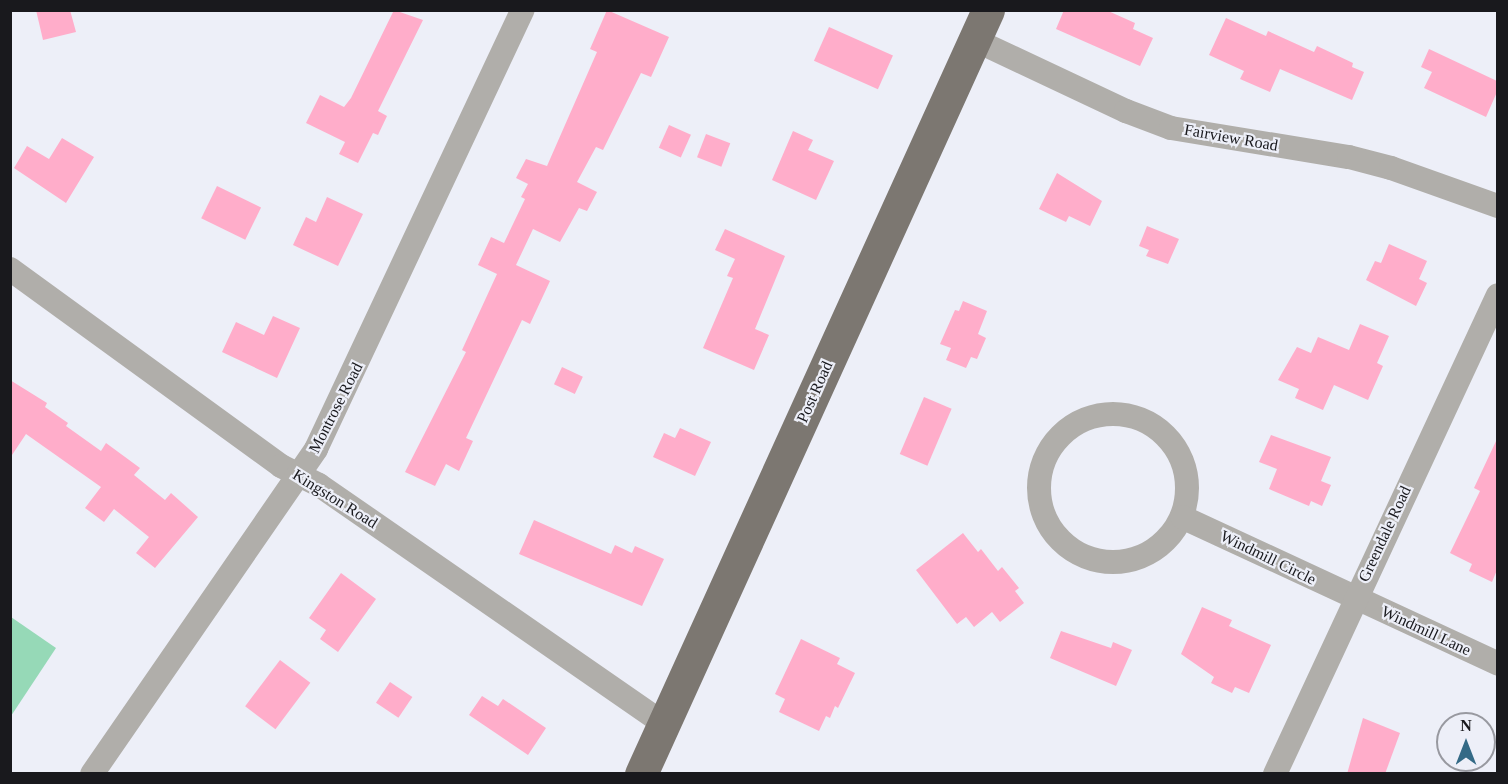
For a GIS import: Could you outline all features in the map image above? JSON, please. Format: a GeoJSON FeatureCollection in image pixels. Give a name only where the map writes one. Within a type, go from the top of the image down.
{"type":"FeatureCollection","features":[{"type":"Feature","properties":{"kind":"main road","name":"Post Road"},"geometry":{"type":"LineString","coordinates":[[641,774],[988,10]]}},
{"type":"Feature","properties":{"kind":"street","name":"Montrose Road"},"geometry":{"type":"LineString","coordinates":[[92,774],[299,475],[362,357],[523,10]]}},
{"type":"Feature","properties":{"kind":"street","name":"Fairview Road"},"geometry":{"type":"LineString","coordinates":[[975,40],[1126,111],[1172,128],[1349,157],[1391,168],[1497,206]]}},
{"type":"Feature","properties":{"kind":"street","name":"Kingston Road"},"geometry":{"type":"LineString","coordinates":[[10,269],[299,475],[664,724]]}},
{"type":"Feature","properties":{"kind":"street","name":"Greendale Road"},"geometry":{"type":"LineString","coordinates":[[1275,774],[1497,295]]}},
{"type":"Feature","properties":{"kind":"street"},"geometry":{"type":"LineString","coordinates":[[1107,414],[1131,416],[1152,424],[1172,441],[1184,464],[1188,493],[1182,517],[1162,545],[1143,557],[1115,563],[1086,558],[1066,546],[1044,516],[1038,495],[1040,470],[1050,448],[1084,419],[1107,414]]}},
{"type":"Feature","properties":{"kind":"street","name":"Windmill Circle"},"geometry":{"type":"LineString","coordinates":[[1182,517],[1355,599]]}},
{"type":"Feature","properties":{"kind":"street","name":"Windmill Lane"},"geometry":{"type":"LineString","coordinates":[[1355,599],[1497,663]]}},
{"type":"Feature","properties":{"kind":"green space"},"geometry":{"type":"Polygon","coordinates":[[[11,617],[56,648],[11,716],[11,617]]]}},
{"type":"Feature","properties":{"kind":"building"},"geometry":{"type":"Polygon","coordinates":[[[36,10],[70,10],[76,32],[43,40],[36,10]]]}},
{"type":"Feature","properties":{"kind":"building"},"geometry":{"type":"Polygon","coordinates":[[[394,10],[423,20],[378,111],[387,116],[378,135],[373,133],[358,163],[339,154],[345,142],[306,123],[320,95],[344,107],[351,98],[394,10]]]}},
{"type":"Feature","properties":{"kind":"building"},"geometry":{"type":"Polygon","coordinates":[[[607,10],[669,37],[651,77],[641,73],[603,150],[596,147],[577,182],[597,192],[587,211],[579,208],[560,242],[533,229],[516,265],[550,281],[530,324],[522,320],[466,438],[473,441],[459,471],[446,464],[435,486],[405,472],[466,352],[462,350],[497,274],[478,265],[491,237],[504,243],[525,199],[521,197],[528,184],[516,178],[526,159],[547,166],[597,52],[590,49],[607,10]]]}},
{"type":"Feature","properties":{"kind":"building"},"geometry":{"type":"Polygon","coordinates":[[[1064,10],[1106,10],[1135,23],[1133,29],[1153,38],[1140,66],[1056,29],[1064,10]]]}},
{"type":"Feature","properties":{"kind":"building"},"geometry":{"type":"Polygon","coordinates":[[[1226,18],[1266,36],[1268,31],[1314,52],[1317,46],[1353,63],[1352,67],[1364,72],[1352,100],[1280,69],[1270,92],[1240,79],[1244,71],[1209,55],[1226,18]]]}},
{"type":"Feature","properties":{"kind":"building"},"geometry":{"type":"Polygon","coordinates":[[[829,27],[893,55],[878,89],[814,61],[829,27]]]}},
{"type":"Feature","properties":{"kind":"building"},"geometry":{"type":"Polygon","coordinates":[[[1429,49],[1497,81],[1497,92],[1486,117],[1424,88],[1432,72],[1421,67],[1429,49]]]}},
{"type":"Feature","properties":{"kind":"building"},"geometry":{"type":"Polygon","coordinates":[[[669,125],[691,135],[681,158],[659,148],[669,125]]]}},
{"type":"Feature","properties":{"kind":"building"},"geometry":{"type":"Polygon","coordinates":[[[793,131],[813,140],[808,150],[834,161],[816,200],[772,180],[793,131]]]}},
{"type":"Feature","properties":{"kind":"building"},"geometry":{"type":"Polygon","coordinates":[[[706,134],[730,143],[721,167],[697,157],[706,134]]]}},
{"type":"Feature","properties":{"kind":"building"},"geometry":{"type":"Polygon","coordinates":[[[62,138],[94,157],[66,203],[14,168],[27,146],[49,159],[62,138]]]}},
{"type":"Feature","properties":{"kind":"building"},"geometry":{"type":"Polygon","coordinates":[[[1057,173],[1102,201],[1090,226],[1069,216],[1066,222],[1039,209],[1057,173]]]}},
{"type":"Feature","properties":{"kind":"building"},"geometry":{"type":"Polygon","coordinates":[[[217,186],[261,207],[245,240],[201,218],[217,186]]]}},
{"type":"Feature","properties":{"kind":"building"},"geometry":{"type":"Polygon","coordinates":[[[327,197],[363,214],[338,266],[293,245],[306,217],[316,222],[327,197]]]}},
{"type":"Feature","properties":{"kind":"building"},"geometry":{"type":"Polygon","coordinates":[[[1147,226],[1179,239],[1168,264],[1146,256],[1149,250],[1139,246],[1147,226]]]}},
{"type":"Feature","properties":{"kind":"building"},"geometry":{"type":"Polygon","coordinates":[[[725,229],[785,256],[755,329],[769,335],[754,370],[703,348],[733,278],[727,276],[735,259],[715,250],[725,229]]]}},
{"type":"Feature","properties":{"kind":"building"},"geometry":{"type":"Polygon","coordinates":[[[1389,244],[1427,261],[1419,279],[1427,283],[1416,306],[1366,280],[1375,261],[1381,263],[1389,244]]]}},
{"type":"Feature","properties":{"kind":"building"},"geometry":{"type":"Polygon","coordinates":[[[963,301],[987,311],[978,334],[986,338],[977,359],[971,357],[966,368],[946,360],[951,348],[940,344],[955,310],[959,311],[963,301]]]}},
{"type":"Feature","properties":{"kind":"building"},"geometry":{"type":"Polygon","coordinates":[[[273,316],[300,328],[277,378],[222,352],[236,322],[264,335],[273,316]]]}},
{"type":"Feature","properties":{"kind":"building"},"geometry":{"type":"Polygon","coordinates":[[[1360,324],[1389,336],[1377,363],[1383,366],[1368,400],[1334,385],[1323,410],[1295,398],[1299,389],[1278,380],[1297,347],[1311,353],[1318,337],[1349,350],[1360,324]]]}},
{"type":"Feature","properties":{"kind":"building"},"geometry":{"type":"Polygon","coordinates":[[[562,367],[583,377],[575,394],[554,384],[562,367]]]}},
{"type":"Feature","properties":{"kind":"building"},"geometry":{"type":"Polygon","coordinates":[[[10,380],[47,403],[45,407],[68,423],[66,426],[101,451],[106,443],[140,468],[134,475],[165,500],[171,493],[198,517],[155,568],[136,553],[149,537],[114,509],[104,522],[85,508],[101,487],[26,434],[10,458],[10,380]]]}},
{"type":"Feature","properties":{"kind":"building"},"geometry":{"type":"Polygon","coordinates":[[[924,397],[952,409],[927,466],[900,454],[924,397]]]}},
{"type":"Feature","properties":{"kind":"building"},"geometry":{"type":"Polygon","coordinates":[[[680,428],[711,442],[695,476],[653,457],[664,433],[675,438],[680,428]]]}},
{"type":"Feature","properties":{"kind":"building"},"geometry":{"type":"Polygon","coordinates":[[[1271,435],[1331,457],[1321,481],[1331,485],[1322,506],[1311,501],[1309,506],[1269,489],[1277,469],[1259,462],[1271,435]]]}},
{"type":"Feature","properties":{"kind":"building"},"geometry":{"type":"Polygon","coordinates":[[[1497,439],[1497,570],[1492,582],[1469,571],[1472,564],[1450,553],[1480,491],[1474,488],[1497,439]]]}},
{"type":"Feature","properties":{"kind":"building"},"geometry":{"type":"Polygon","coordinates":[[[534,520],[611,554],[615,545],[632,553],[635,546],[664,559],[642,606],[519,554],[534,520]]]}},
{"type":"Feature","properties":{"kind":"building"},"geometry":{"type":"Polygon","coordinates":[[[963,533],[978,552],[981,549],[998,571],[1002,567],[1019,588],[1015,591],[1024,603],[1000,622],[992,612],[974,627],[966,617],[957,624],[916,570],[963,533]]]}},
{"type":"Feature","properties":{"kind":"building"},"geometry":{"type":"Polygon","coordinates":[[[341,573],[376,599],[338,652],[320,639],[326,630],[309,618],[341,573]]]}},
{"type":"Feature","properties":{"kind":"building"},"geometry":{"type":"Polygon","coordinates":[[[1202,607],[1232,620],[1229,626],[1271,645],[1249,693],[1235,687],[1232,693],[1211,683],[1214,677],[1181,654],[1202,607]]]}},
{"type":"Feature","properties":{"kind":"building"},"geometry":{"type":"Polygon","coordinates":[[[1061,631],[1111,648],[1113,642],[1132,650],[1116,686],[1050,658],[1061,631]]]}},
{"type":"Feature","properties":{"kind":"building"},"geometry":{"type":"Polygon","coordinates":[[[801,639],[840,658],[837,664],[855,673],[838,708],[835,706],[830,718],[826,716],[819,731],[779,712],[785,699],[775,694],[801,639]]]}},
{"type":"Feature","properties":{"kind":"building"},"geometry":{"type":"Polygon","coordinates":[[[280,660],[310,683],[275,729],[245,706],[280,660]]]}},
{"type":"Feature","properties":{"kind":"building"},"geometry":{"type":"Polygon","coordinates":[[[390,682],[412,697],[398,718],[376,703],[390,682]]]}},
{"type":"Feature","properties":{"kind":"building"},"geometry":{"type":"Polygon","coordinates":[[[482,696],[498,706],[503,699],[546,728],[528,755],[469,715],[482,696]]]}},
{"type":"Feature","properties":{"kind":"building"},"geometry":{"type":"Polygon","coordinates":[[[1363,718],[1400,733],[1385,774],[1347,774],[1363,718]]]}}]}
